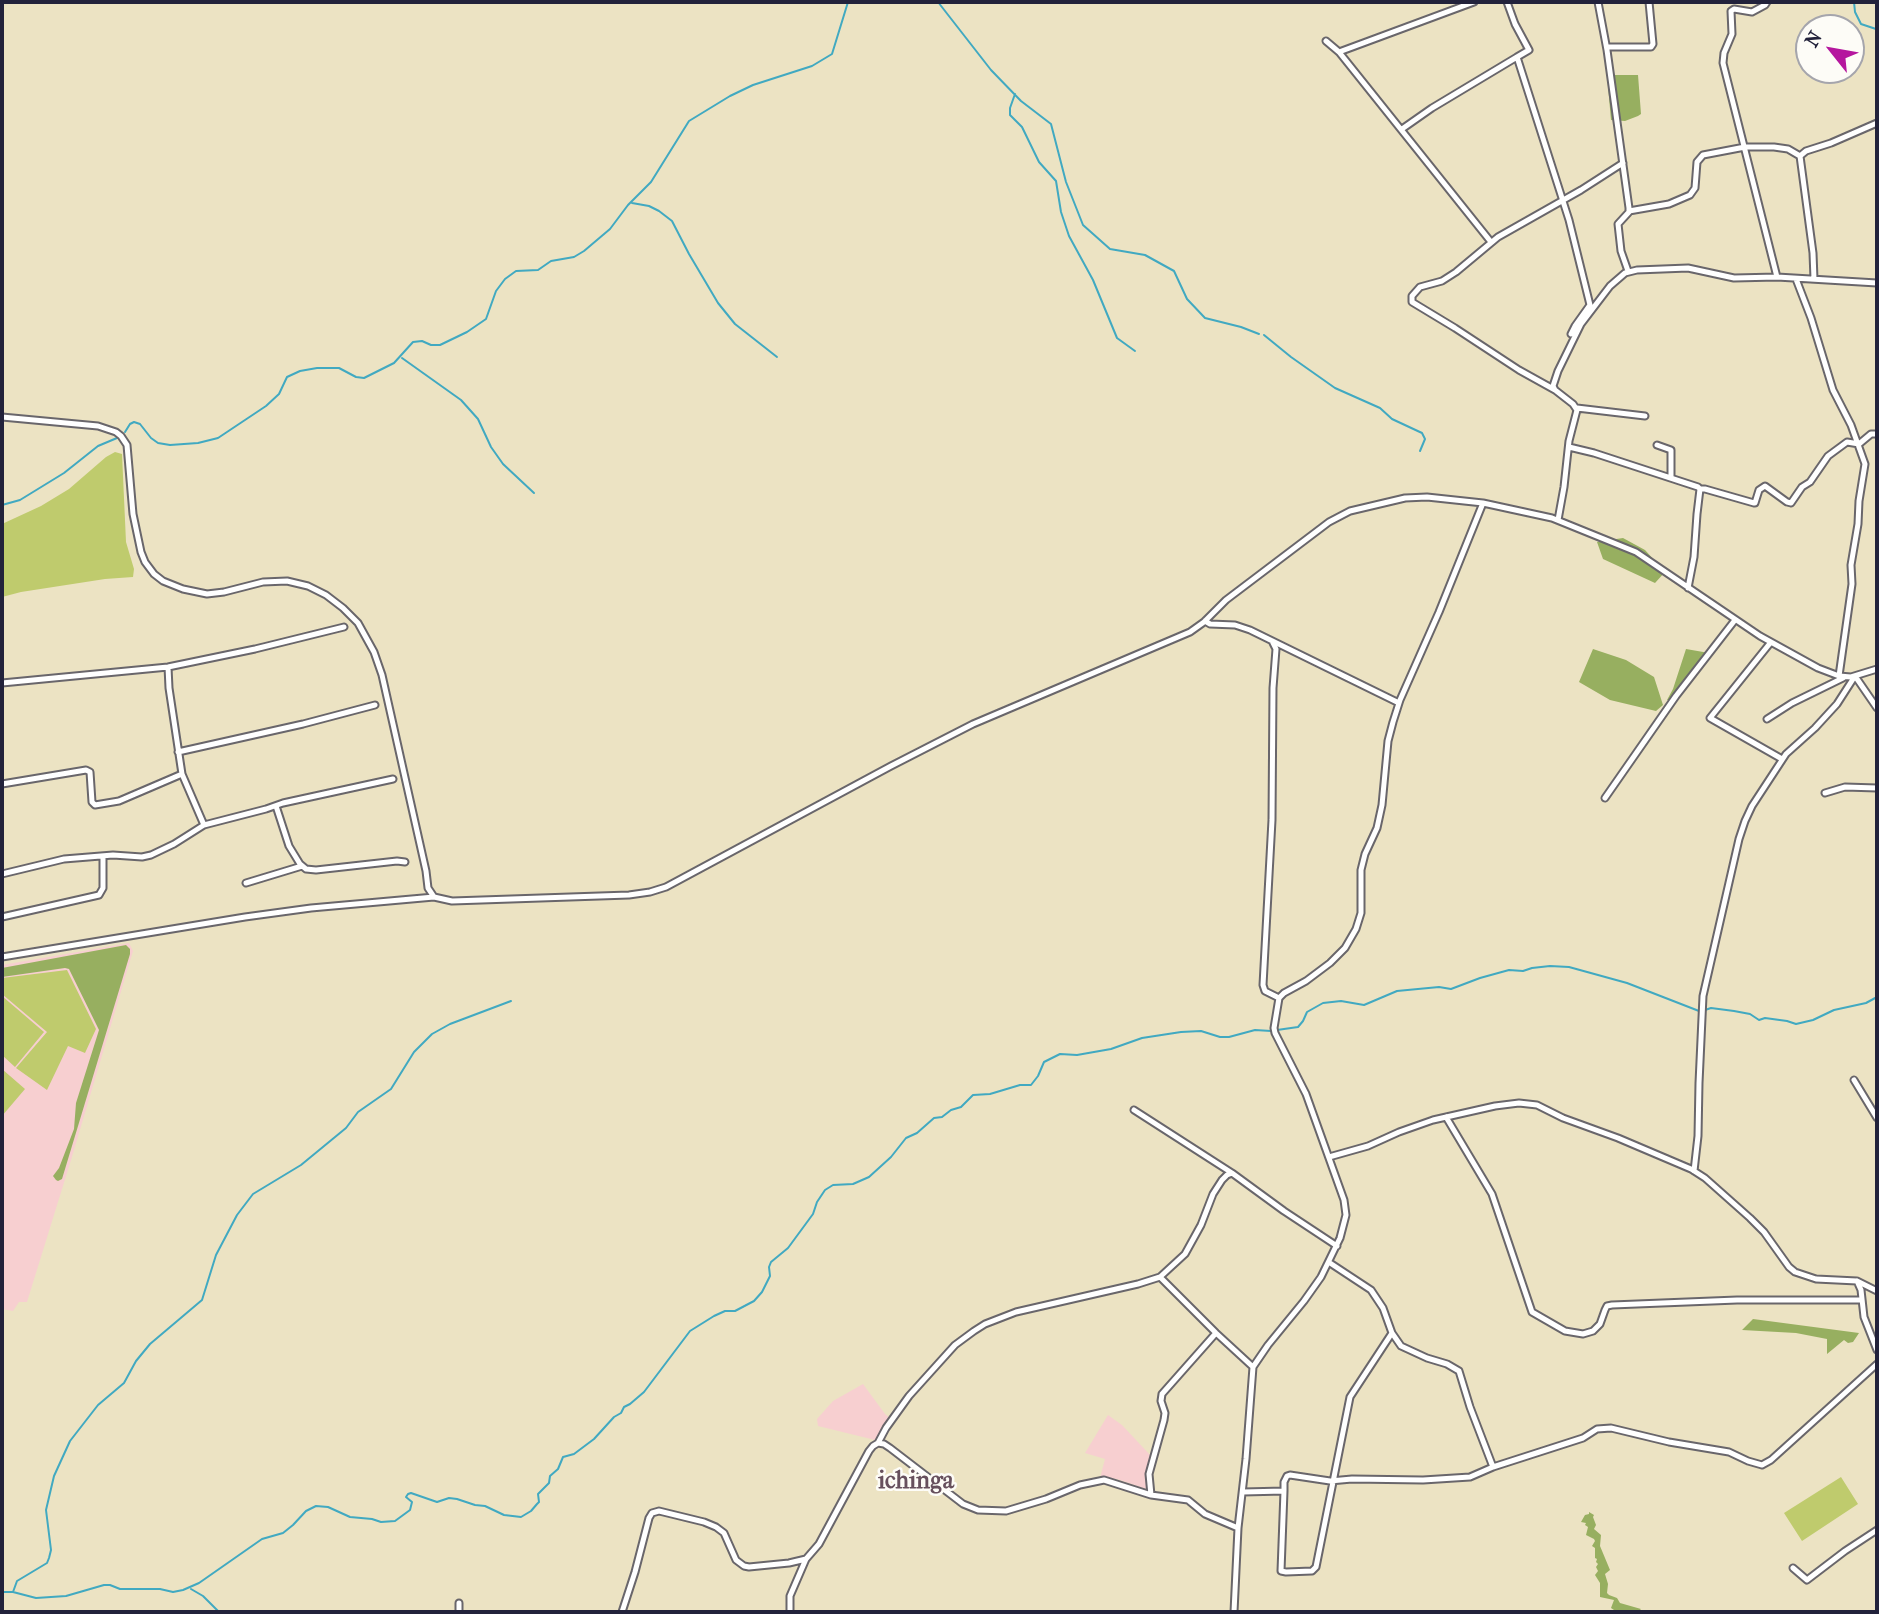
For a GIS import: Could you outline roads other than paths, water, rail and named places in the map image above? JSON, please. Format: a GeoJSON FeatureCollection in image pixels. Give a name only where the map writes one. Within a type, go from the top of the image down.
{"type":"FeatureCollection","features":[{"type":"Feature","properties":{"kind":"street"},"geometry":{"type":"LineString","coordinates":[[1339,52],[1474,2]]}},
{"type":"Feature","properties":{"kind":"street"},"geometry":{"type":"LineString","coordinates":[[1402,129],[1442,101],[1529,50],[1514,24],[1507,2]]}},
{"type":"Feature","properties":{"kind":"street"},"geometry":{"type":"LineString","coordinates":[[1598,2],[1607,47],[1629,211]]}},
{"type":"Feature","properties":{"kind":"street"},"geometry":{"type":"LineString","coordinates":[[1607,47],[1651,47],[1653,44],[1649,2]]}},
{"type":"Feature","properties":{"kind":"street"},"geometry":{"type":"LineString","coordinates":[[1768,2],[1752,12],[1734,9],[1731,11],[1732,34],[1724,52],[1723,63],[1777,277]]}},
{"type":"Feature","properties":{"kind":"street"},"geometry":{"type":"LineString","coordinates":[[1326,41],[1339,52],[1491,242]]}},
{"type":"Feature","properties":{"kind":"street"},"geometry":{"type":"LineString","coordinates":[[1517,57],[1576,243],[1590,305],[1575,326],[1570,344]]}},
{"type":"Feature","properties":{"kind":"street"},"geometry":{"type":"LineString","coordinates":[[1800,156],[1806,151],[1877,123]]}},
{"type":"Feature","properties":{"kind":"street"},"geometry":{"type":"LineString","coordinates":[[1628,271],[1621,251],[1618,224],[1629,211],[1669,204],[1690,195],[1696,188],[1697,162],[1700,157],[1744,148],[1774,147],[1788,149],[1800,156]]}},
{"type":"Feature","properties":{"kind":"street"},"geometry":{"type":"LineString","coordinates":[[1800,156],[1814,279]]}},
{"type":"Feature","properties":{"kind":"street"},"geometry":{"type":"LineString","coordinates":[[1623,163],[1491,242],[1452,275],[1416,290],[1412,302],[1555,390],[1577,408],[1645,416]]}},
{"type":"Feature","properties":{"kind":"street"},"geometry":{"type":"LineString","coordinates":[[1555,390],[1553,386],[1581,324],[1610,286],[1628,271],[1688,268],[1727,278],[1777,277],[1877,283]]}},
{"type":"Feature","properties":{"kind":"street"},"geometry":{"type":"LineString","coordinates":[[1796,278],[1833,390],[1847,416],[1865,464],[1851,565],[1852,584],[1843,676]]}},
{"type":"Feature","properties":{"kind":"street"},"geometry":{"type":"LineString","coordinates":[[1558,520],[1569,441],[1577,408]]}},
{"type":"Feature","properties":{"kind":"street"},"geometry":{"type":"LineString","coordinates":[[2,417],[98,426],[121,436],[129,453],[133,514],[141,552],[145,562],[163,581],[206,594],[263,582],[287,581],[308,586],[326,595],[358,623],[374,652],[382,675],[428,888],[434,897]]}},
{"type":"Feature","properties":{"kind":"street"},"geometry":{"type":"LineString","coordinates":[[1569,447],[1700,489],[1754,503],[1759,490],[1765,486],[1791,503],[1828,456],[1847,442],[1857,444],[1877,434]]}},
{"type":"Feature","properties":{"kind":"street"},"geometry":{"type":"LineString","coordinates":[[1657,446],[1671,450],[1671,478]]}},
{"type":"Feature","properties":{"kind":"street"},"geometry":{"type":"LineString","coordinates":[[1688,589],[1694,557],[1700,489]]}},
{"type":"Feature","properties":{"kind":"street"},"geometry":{"type":"LineString","coordinates":[[2,957],[311,908],[434,897],[453,901],[629,895],[666,887],[974,724],[1190,632],[1226,600],[1329,522],[1350,510],[1412,496],[1483,503],[1558,520],[1629,548],[1735,620],[1818,668],[1843,676],[1855,676],[1877,669]]}},
{"type":"Feature","properties":{"kind":"street"},"geometry":{"type":"LineString","coordinates":[[1234,1612],[1238,1528],[1253,1367],[1330,1263],[1346,1211],[1306,1094],[1275,1030],[1279,998],[1336,957],[1350,942],[1356,929],[1361,913],[1361,870],[1377,828],[1385,784],[1388,741],[1399,704],[1483,503]]}},
{"type":"Feature","properties":{"kind":"street"},"geometry":{"type":"LineString","coordinates":[[1605,797],[1676,696],[1735,620]]}},
{"type":"Feature","properties":{"kind":"street"},"geometry":{"type":"LineString","coordinates":[[1205,621],[1210,624],[1242,627],[1399,704]]}},
{"type":"Feature","properties":{"kind":"street"},"geometry":{"type":"LineString","coordinates":[[2,683],[168,667],[344,627]]}},
{"type":"Feature","properties":{"kind":"street"},"geometry":{"type":"LineString","coordinates":[[1772,642],[1710,718],[1782,759]]}},
{"type":"Feature","properties":{"kind":"street"},"geometry":{"type":"LineString","coordinates":[[1273,643],[1276,649],[1272,820],[1263,985],[1265,991],[1279,998]]}},
{"type":"Feature","properties":{"kind":"street"},"geometry":{"type":"LineString","coordinates":[[168,667],[182,774],[204,825]]}},
{"type":"Feature","properties":{"kind":"street"},"geometry":{"type":"LineString","coordinates":[[1767,719],[1843,676]]}},
{"type":"Feature","properties":{"kind":"street"},"geometry":{"type":"LineString","coordinates":[[1694,1171],[1698,1136],[1703,996],[1739,839],[1752,806],[1782,759],[1837,704],[1855,676]]}},
{"type":"Feature","properties":{"kind":"street"},"geometry":{"type":"LineString","coordinates":[[1855,676],[1877,708]]}},
{"type":"Feature","properties":{"kind":"street"},"geometry":{"type":"LineString","coordinates":[[178,752],[375,705]]}},
{"type":"Feature","properties":{"kind":"street"},"geometry":{"type":"LineString","coordinates":[[2,784],[86,770],[90,772],[92,802],[95,805],[119,801],[182,774]]}},
{"type":"Feature","properties":{"kind":"street"},"geometry":{"type":"LineString","coordinates":[[2,874],[64,859],[151,855],[204,825],[283,803],[393,779]]}},
{"type":"Feature","properties":{"kind":"street"},"geometry":{"type":"LineString","coordinates":[[1825,793],[1845,787],[1877,788]]}},
{"type":"Feature","properties":{"kind":"street"},"geometry":{"type":"LineString","coordinates":[[276,806],[289,846],[306,869],[405,862]]}},
{"type":"Feature","properties":{"kind":"street"},"geometry":{"type":"LineString","coordinates":[[2,917],[99,895],[103,883],[103,856]]}},
{"type":"Feature","properties":{"kind":"street"},"geometry":{"type":"LineString","coordinates":[[246,883],[302,866]]}},
{"type":"Feature","properties":{"kind":"street"},"geometry":{"type":"LineString","coordinates":[[1854,1080],[1877,1118]]}},
{"type":"Feature","properties":{"kind":"street"},"geometry":{"type":"LineString","coordinates":[[1329,1157],[1368,1146],[1412,1127],[1446,1117],[1495,1106],[1519,1103],[1536,1105],[1676,1161],[1694,1171],[1750,1218],[1795,1272],[1816,1279],[1857,1281],[1877,1291]]}},
{"type":"Feature","properties":{"kind":"street"},"geometry":{"type":"LineString","coordinates":[[1134,1110],[1224,1167],[1337,1246]]}},
{"type":"Feature","properties":{"kind":"street"},"geometry":{"type":"LineString","coordinates":[[1446,1117],[1490,1188],[1532,1312],[1565,1331],[1583,1334],[1593,1331],[1600,1324],[1607,1306],[1612,1305],[1737,1300],[1862,1300]]}},
{"type":"Feature","properties":{"kind":"street"},"geometry":{"type":"LineString","coordinates":[[790,1612],[790,1596],[806,1559],[819,1544],[869,1451],[878,1443],[886,1427],[909,1396],[955,1345],[985,1324],[1016,1312],[1138,1284],[1160,1276],[1185,1254],[1225,1174],[1224,1167]]}},
{"type":"Feature","properties":{"kind":"street"},"geometry":{"type":"LineString","coordinates":[[1222,1180],[1232,1173]]}},
{"type":"Feature","properties":{"kind":"street"},"geometry":{"type":"LineString","coordinates":[[1330,1263],[1371,1290],[1383,1308],[1398,1343],[1459,1371],[1493,1467]]}},
{"type":"Feature","properties":{"kind":"street"},"geometry":{"type":"LineString","coordinates":[[1160,1276],[1253,1367]]}},
{"type":"Feature","properties":{"kind":"street"},"geometry":{"type":"LineString","coordinates":[[1857,1281],[1868,1331],[1877,1350]]}},
{"type":"Feature","properties":{"kind":"street"},"geometry":{"type":"LineString","coordinates":[[1151,1494],[1149,1474],[1165,1413],[1162,1394],[1216,1333]]}},
{"type":"Feature","properties":{"kind":"street"},"geometry":{"type":"LineString","coordinates":[[1392,1333],[1350,1397],[1333,1481],[1317,1567],[1312,1571],[1282,1571],[1283,1482],[1287,1476],[1333,1481],[1462,1478],[1475,1476],[1493,1467],[1583,1438],[1597,1429],[1611,1428],[1669,1442],[1729,1452],[1762,1465],[1771,1460],[1877,1364]]}},
{"type":"Feature","properties":{"kind":"street"},"geometry":{"type":"LineString","coordinates":[[878,1443],[890,1448],[963,1504],[978,1510],[1006,1511],[1080,1485],[1104,1480],[1151,1494],[1186,1499],[1205,1514],[1238,1528]]}},
{"type":"Feature","properties":{"kind":"street"},"geometry":{"type":"LineString","coordinates":[[1243,1492],[1284,1491]]}},
{"type":"Feature","properties":{"kind":"street"},"geometry":{"type":"LineString","coordinates":[[622,1612],[650,1516],[654,1512],[659,1511],[716,1527],[727,1538],[736,1560],[744,1566],[806,1559]]}},
{"type":"Feature","properties":{"kind":"street"},"geometry":{"type":"LineString","coordinates":[[1793,1568],[1807,1580],[1877,1530]]}},
{"type":"Feature","properties":{"kind":"street"},"geometry":{"type":"LineString","coordinates":[[459,1603],[459,1612]]}},
{"type":"Feature","properties":{"kind":"waterway"},"geometry":{"type":"LineString","coordinates":[[125,432],[134,422],[140,424],[158,443],[198,443],[218,438],[266,406],[279,394],[287,377],[300,371],[339,368],[364,378],[394,363],[413,342],[440,345],[467,332],[486,319],[496,291],[505,279],[516,271],[538,270],[551,261],[574,257],[610,229],[628,205],[651,182],[689,121],[753,85],[812,66],[832,54],[848,2]]}},
{"type":"Feature","properties":{"kind":"waterway"},"geometry":{"type":"LineString","coordinates":[[938,2],[991,70],[1021,101],[1051,124],[1066,182],[1083,225],[1110,249],[1145,255],[1174,271],[1187,299],[1205,318],[1259,334]]}},
{"type":"Feature","properties":{"kind":"waterway"},"geometry":{"type":"LineString","coordinates":[[1854,2],[1861,24],[1876,29],[1877,32]]}},
{"type":"Feature","properties":{"kind":"waterway"},"geometry":{"type":"LineString","coordinates":[[1015,94],[1010,115],[1022,127],[1039,162],[1056,181],[1061,212],[1069,236],[1093,280],[1117,338],[1135,351]]}},
{"type":"Feature","properties":{"kind":"waterway"},"geometry":{"type":"LineString","coordinates":[[632,203],[649,206],[672,221],[718,303],[735,324],[777,357]]}},
{"type":"Feature","properties":{"kind":"waterway"},"geometry":{"type":"LineString","coordinates":[[1264,335],[1335,388],[1380,408],[1392,419],[1422,433],[1425,439],[1420,451]]}},
{"type":"Feature","properties":{"kind":"waterway"},"geometry":{"type":"LineString","coordinates":[[402,358],[461,400],[478,419],[491,447],[503,464],[534,493]]}},
{"type":"Feature","properties":{"kind":"waterway"},"geometry":{"type":"LineString","coordinates":[[2,505],[20,500],[64,473],[98,446],[117,438]]}},
{"type":"Feature","properties":{"kind":"waterway"},"geometry":{"type":"LineString","coordinates":[[1277,1030],[1298,1027],[1307,1012],[1323,1003],[1341,1001],[1364,1005],[1397,991],[1439,987],[1451,989],[1509,970],[1523,971],[1550,966],[1569,967],[1627,983],[1699,1011]]}},
{"type":"Feature","properties":{"kind":"waterway"},"geometry":{"type":"LineString","coordinates":[[1705,1010],[1711,1008],[1734,1011],[1750,1014],[1759,1020],[1765,1018],[1796,1024],[1813,1020],[1834,1010],[1866,1003],[1877,997]]}},
{"type":"Feature","properties":{"kind":"waterway"},"geometry":{"type":"LineString","coordinates":[[13,1592],[17,1581],[47,1563],[49,1558],[51,1550],[46,1510],[54,1476],[70,1441],[98,1405],[124,1383],[136,1361],[150,1344],[202,1300],[216,1255],[237,1215],[253,1194],[301,1165],[346,1128],[358,1112],[391,1089],[414,1052],[432,1034],[450,1024],[511,1001]]}},
{"type":"Feature","properties":{"kind":"waterway"},"geometry":{"type":"LineString","coordinates":[[2,1592],[36,1598],[66,1596],[104,1585],[120,1589],[160,1589],[173,1592],[183,1590],[199,1583],[262,1539],[283,1533],[306,1511],[316,1506],[328,1507],[350,1517],[381,1522],[395,1521],[410,1510],[412,1502],[406,1497],[411,1493],[437,1502],[449,1498],[457,1499],[485,1506],[504,1515],[521,1517],[539,1502],[538,1494],[549,1483],[550,1476],[558,1469],[563,1457],[574,1454],[594,1439],[624,1407],[644,1392],[690,1331],[714,1316],[725,1311],[735,1311],[754,1301],[770,1276],[771,1262],[788,1248],[813,1214],[825,1190],[833,1185],[853,1184],[869,1177],[891,1157],[906,1138],[917,1133],[934,1118],[961,1107],[973,1095],[1031,1085],[1044,1062],[1060,1054],[1077,1055],[1111,1049],[1142,1038],[1181,1032],[1201,1031],[1229,1037],[1255,1030],[1271,1031]]}},
{"type":"Feature","properties":{"kind":"waterway"},"geometry":{"type":"LineString","coordinates":[[191,1589],[203,1596],[219,1612]]}},
{"type":"Feature","properties":{"kind":"district","name":"ichinga"},"geometry":{"type":"Point","coordinates":[916,1482]}}]}
